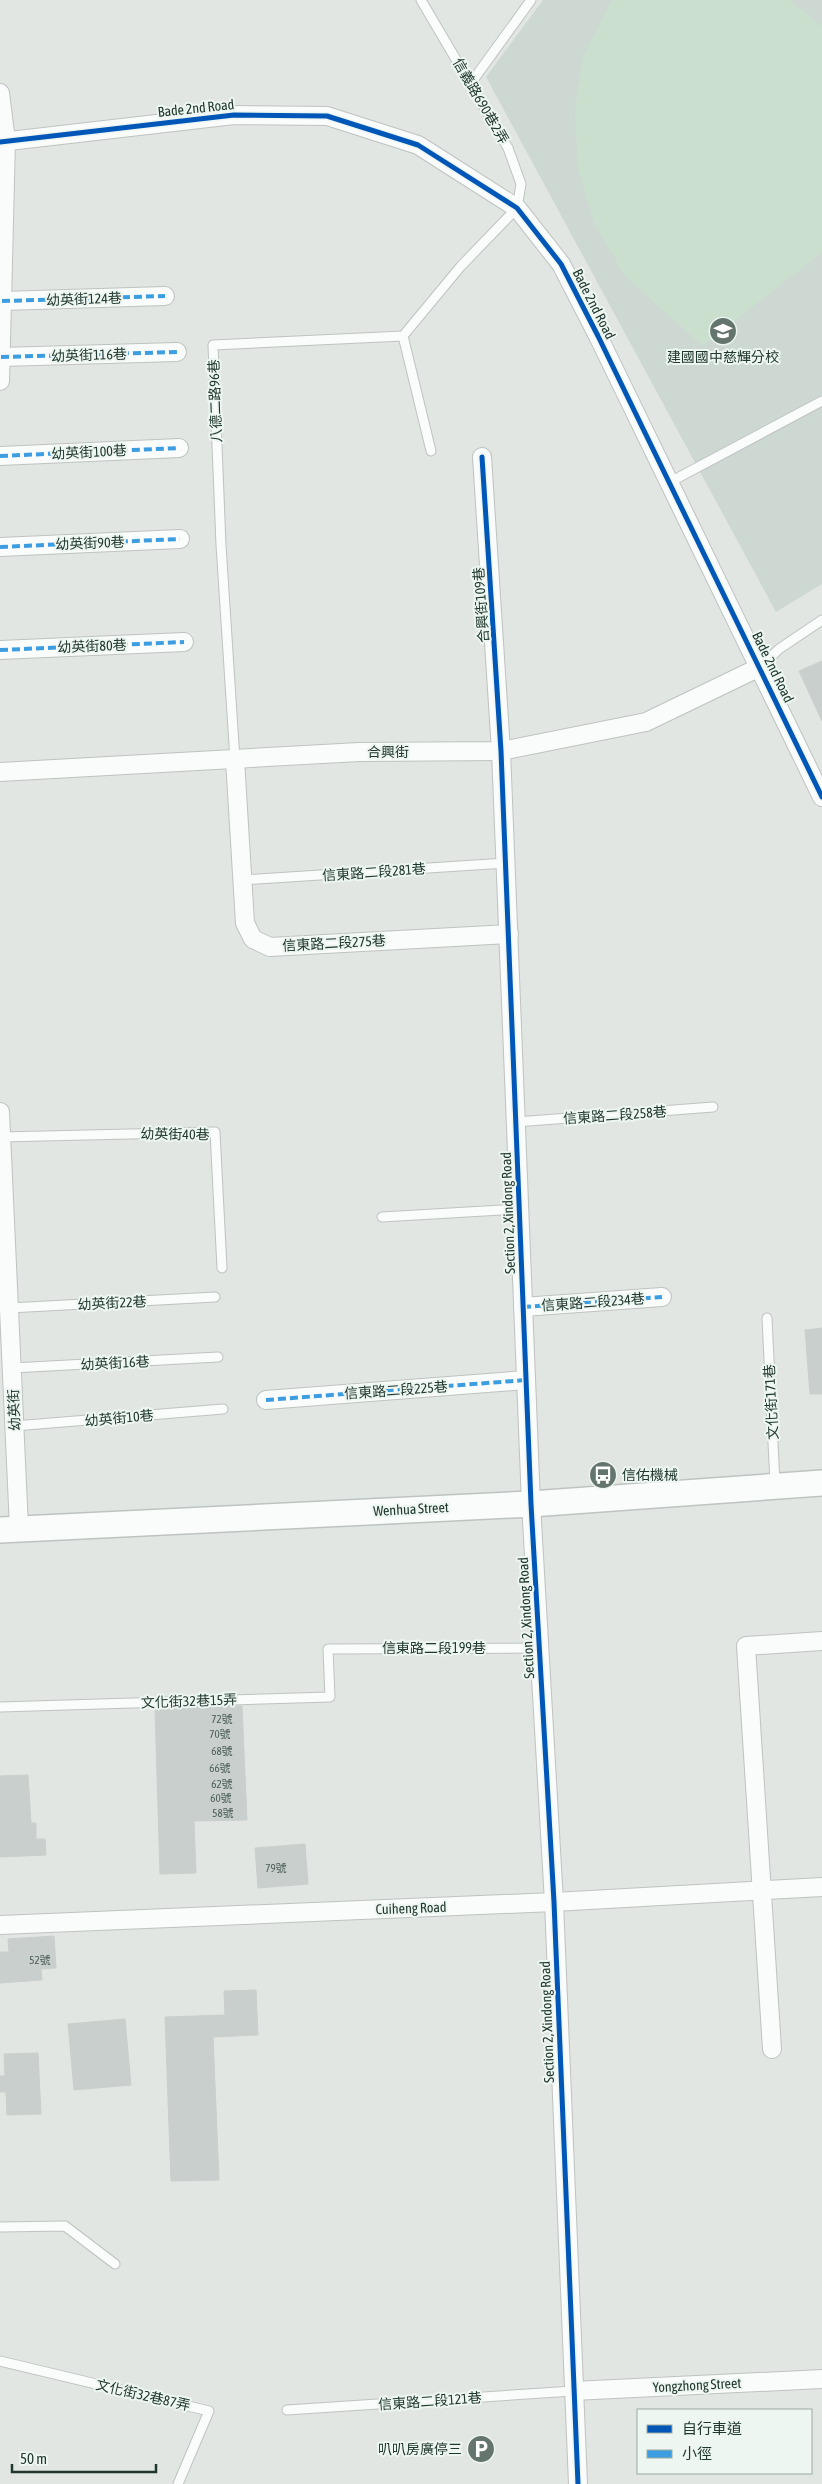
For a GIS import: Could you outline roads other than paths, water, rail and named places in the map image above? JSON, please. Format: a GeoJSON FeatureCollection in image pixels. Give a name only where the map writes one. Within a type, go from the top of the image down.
{"type":"FeatureCollection","features":[{"type":"Feature","properties":{"kind":"street"},"geometry":{"type":"LineString","coordinates":[[0,93],[3,142],[0,382]]}},
{"type":"Feature","properties":{"kind":"street","name":"Bade 2nd Road"},"geometry":{"type":"LineString","coordinates":[[3,142],[234,115],[327,116],[418,145],[517,208],[561,264],[670,482],[822,797]]}},
{"type":"Feature","properties":{"kind":"street","name":"幼英街124巷"},"geometry":{"type":"LineString","coordinates":[[2,302],[165,296]]}},
{"type":"Feature","properties":{"kind":"street","name":"幼英街116巷"},"geometry":{"type":"LineString","coordinates":[[1,357],[177,352]]}},
{"type":"Feature","properties":{"kind":"street","name":"幼英街100巷"},"geometry":{"type":"LineString","coordinates":[[0,456],[179,448]]}},
{"type":"Feature","properties":{"kind":"street","name":"合興街109巷"},"geometry":{"type":"LineString","coordinates":[[482,457],[501,751]]}},
{"type":"Feature","properties":{"kind":"street","name":"幼英街90巷"},"geometry":{"type":"LineString","coordinates":[[0,547],[180,539]]}},
{"type":"Feature","properties":{"kind":"street","name":"幼英街80巷"},"geometry":{"type":"LineString","coordinates":[[0,650],[184,642]]}},
{"type":"Feature","properties":{"kind":"street","name":"合興街"},"geometry":{"type":"LineString","coordinates":[[0,772],[359,752],[501,751],[646,722],[760,667]]}},
{"type":"Feature","properties":{"kind":"street","name":"Section 2, Xindong Road"},"geometry":{"type":"LineString","coordinates":[[501,751],[531,1504],[554,1902],[578,2484]]}},
{"type":"Feature","properties":{"kind":"street","name":"信東路二段275巷"},"geometry":{"type":"LineString","coordinates":[[235,760],[245,923],[253,939],[270,947],[508,934]]}},
{"type":"Feature","properties":{"kind":"street","name":"幼英街"},"geometry":{"type":"LineString","coordinates":[[0,1112],[14,1426],[9,1529]]}},
{"type":"Feature","properties":{"kind":"street","name":"信東路二段234巷"},"geometry":{"type":"LineString","coordinates":[[523,1307],[662,1297]]}},
{"type":"Feature","properties":{"kind":"street","name":"信東路二段225巷"},"geometry":{"type":"LineString","coordinates":[[266,1400],[526,1380]]}},
{"type":"Feature","properties":{"kind":"street","name":"Wenhua Street"},"geometry":{"type":"LineString","coordinates":[[9,1529],[531,1504],[822,1483]]}},
{"type":"Feature","properties":{"kind":"street"},"geometry":{"type":"LineString","coordinates":[[772,2049],[746,1646],[822,1641]]}},
{"type":"Feature","properties":{"kind":"street","name":"Cuiheng Road"},"geometry":{"type":"LineString","coordinates":[[0,1925],[554,1902],[822,1887]]}},
{"type":"Feature","properties":{"kind":"street","name":"Yongzhong Street"},"geometry":{"type":"LineString","coordinates":[[573,2391],[822,2379]]}},
{"type":"Feature","properties":{"kind":"lane","name":"信義路690巷2弄"},"geometry":{"type":"LineString","coordinates":[[421,0],[508,148],[522,184],[517,208]]}},
{"type":"Feature","properties":{"kind":"lane"},"geometry":{"type":"LineString","coordinates":[[471,83],[531,0]]}},
{"type":"Feature","properties":{"kind":"lane"},"geometry":{"type":"LineString","coordinates":[[431,451],[403,336],[461,266],[517,208]]}},
{"type":"Feature","properties":{"kind":"lane","name":"八德二路96巷"},"geometry":{"type":"LineString","coordinates":[[235,760],[221,546],[213,345],[403,336]]}},
{"type":"Feature","properties":{"kind":"lane"},"geometry":{"type":"LineString","coordinates":[[670,482],[822,401]]}},
{"type":"Feature","properties":{"kind":"lane"},"geometry":{"type":"LineString","coordinates":[[760,667],[779,649],[822,620]]}},
{"type":"Feature","properties":{"kind":"lane","name":"信東路二段281巷"},"geometry":{"type":"LineString","coordinates":[[242,880],[506,863]]}},
{"type":"Feature","properties":{"kind":"lane","name":"信東路二段258巷"},"geometry":{"type":"LineString","coordinates":[[516,1122],[713,1107]]}},
{"type":"Feature","properties":{"kind":"lane","name":"幼英街40巷"},"geometry":{"type":"LineString","coordinates":[[1,1137],[215,1132],[222,1268]]}},
{"type":"Feature","properties":{"kind":"lane"},"geometry":{"type":"LineString","coordinates":[[382,1217],[520,1209]]}},
{"type":"Feature","properties":{"kind":"lane","name":"幼英街22巷"},"geometry":{"type":"LineString","coordinates":[[9,1308],[215,1297]]}},
{"type":"Feature","properties":{"kind":"lane","name":"文化街171巷"},"geometry":{"type":"LineString","coordinates":[[767,1318],[775,1486]]}},
{"type":"Feature","properties":{"kind":"lane","name":"幼英街16巷"},"geometry":{"type":"LineString","coordinates":[[12,1368],[218,1357]]}},
{"type":"Feature","properties":{"kind":"lane","name":"幼英街10巷"},"geometry":{"type":"LineString","coordinates":[[14,1426],[223,1409]]}},
{"type":"Feature","properties":{"kind":"lane","name":"信東路二段199巷"},"geometry":{"type":"LineString","coordinates":[[328,1649],[539,1648]]}},
{"type":"Feature","properties":{"kind":"lane","name":"文化街32巷15弄"},"geometry":{"type":"LineString","coordinates":[[0,1707],[330,1697],[328,1649]]}},
{"type":"Feature","properties":{"kind":"lane"},"geometry":{"type":"LineString","coordinates":[[0,2227],[65,2226],[115,2264]]}},
{"type":"Feature","properties":{"kind":"lane","name":"文化街32巷87弄"},"geometry":{"type":"LineString","coordinates":[[0,2361],[209,2410],[178,2484]]}},
{"type":"Feature","properties":{"kind":"lane","name":"信東路二段121巷"},"geometry":{"type":"LineString","coordinates":[[287,2410],[573,2391]]}},
{"type":"Feature","properties":{"kind":"place","name":"建國國中慈輝分校"},"geometry":{"type":"Point","coordinates":[723,331]}},
{"type":"Feature","properties":{"kind":"place","name":"信佑機械"},"geometry":{"type":"Point","coordinates":[603,1475]}},
{"type":"Feature","properties":{"kind":"place","name":"叭叭房廣停三"},"geometry":{"type":"Point","coordinates":[481,2449]}}]}
